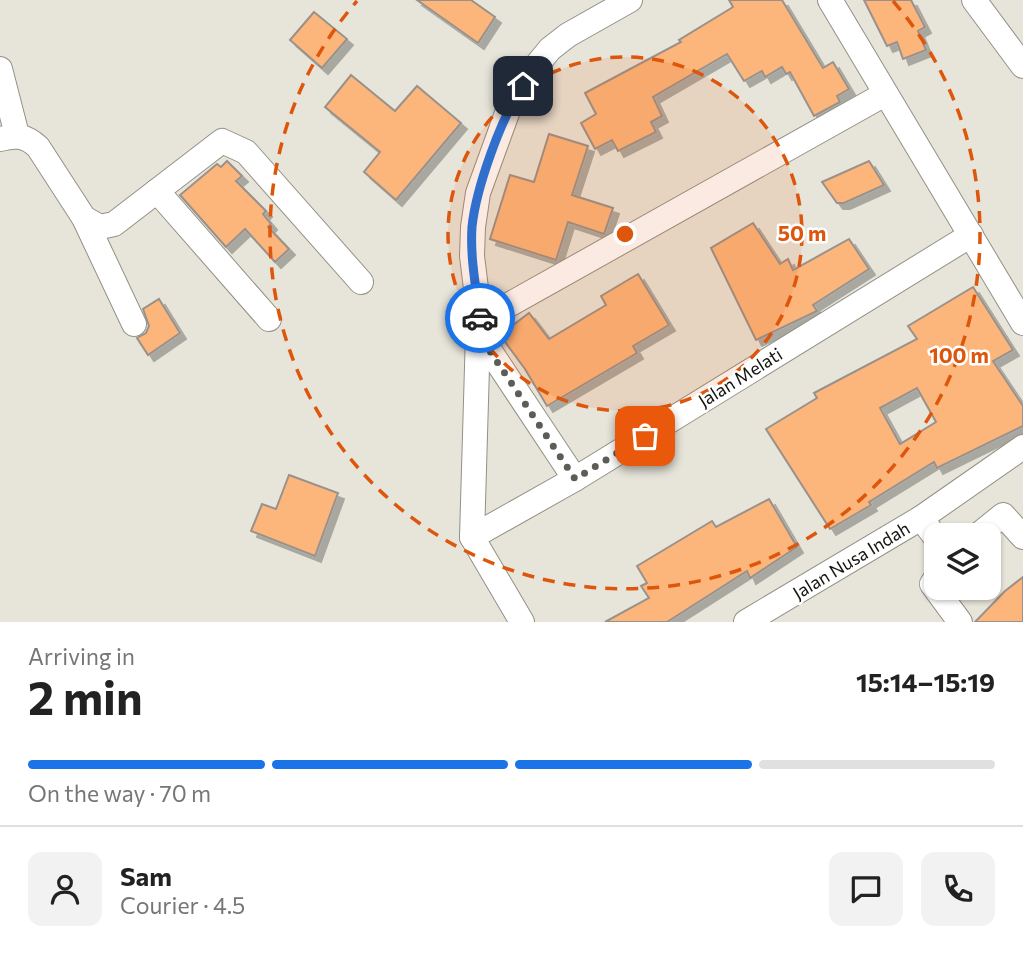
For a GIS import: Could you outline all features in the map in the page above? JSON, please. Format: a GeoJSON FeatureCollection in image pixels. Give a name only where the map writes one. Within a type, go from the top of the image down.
{"type":"FeatureCollection","features":[{"type":"Feature","properties":{"kind":"street"},"geometry":{"type":"LineString","coordinates":[[522,622],[472,537],[479,327],[472,227],[478,193],[510,105],[536,66],[550,49],[568,35],[630,0]]}},
{"type":"Feature","properties":{"kind":"street"},"geometry":{"type":"LineString","coordinates":[[830,0],[1023,323]]}},
{"type":"Feature","properties":{"kind":"street"},"geometry":{"type":"LineString","coordinates":[[974,0],[1023,66]]}},
{"type":"Feature","properties":{"kind":"street"},"geometry":{"type":"LineString","coordinates":[[0,69],[8,137],[29,139],[38,147],[84,218],[134,324]]}},
{"type":"Feature","properties":{"kind":"street"},"geometry":{"type":"LineString","coordinates":[[479,327],[885,94]]}},
{"type":"Feature","properties":{"kind":"street"},"geometry":{"type":"LineString","coordinates":[[84,218],[100,227],[114,224],[222,141],[246,152],[361,282]]}},
{"type":"Feature","properties":{"kind":"street"},"geometry":{"type":"LineString","coordinates":[[157,191],[269,319]]}},
{"type":"Feature","properties":{"kind":"street","name":"Jalan Melati"},"geometry":{"type":"LineString","coordinates":[[472,537],[575,479],[971,235]]}},
{"type":"Feature","properties":{"kind":"street"},"geometry":{"type":"LineString","coordinates":[[479,327],[575,479]]}},
{"type":"Feature","properties":{"kind":"street","name":"Jalan Nusa Indah"},"geometry":{"type":"LineString","coordinates":[[746,622],[920,518],[1023,447]]}},
{"type":"Feature","properties":{"kind":"street"},"geometry":{"type":"LineString","coordinates":[[993,523],[1003,515],[1023,537]]}},
{"type":"Feature","properties":{"kind":"street"},"geometry":{"type":"LineString","coordinates":[[920,518],[924,523]]}},
{"type":"Feature","properties":{"kind":"street"},"geometry":{"type":"LineString","coordinates":[[944,600],[960,622]]}},
{"type":"Feature","properties":{"kind":"building"},"geometry":{"type":"Polygon","coordinates":[[[417,0],[471,0],[495,17],[478,43],[417,0]]]}},
{"type":"Feature","properties":{"kind":"building"},"geometry":{"type":"Polygon","coordinates":[[[729,0],[782,0],[823,68],[833,62],[849,89],[837,96],[840,102],[814,116],[790,72],[786,74],[782,67],[765,77],[762,71],[744,81],[727,54],[653,97],[662,116],[651,122],[656,132],[618,151],[612,140],[595,149],[581,123],[596,114],[585,93],[681,42],[679,40],[733,7],[729,0]]]}},
{"type":"Feature","properties":{"kind":"building"},"geometry":{"type":"Polygon","coordinates":[[[864,0],[911,0],[925,27],[918,31],[926,50],[903,59],[897,42],[887,46],[864,0]]]}},
{"type":"Feature","properties":{"kind":"building"},"geometry":{"type":"Polygon","coordinates":[[[314,12],[347,39],[322,68],[290,40],[314,12]]]}},
{"type":"Feature","properties":{"kind":"building"},"geometry":{"type":"Polygon","coordinates":[[[351,75],[395,111],[417,86],[461,123],[396,200],[364,172],[380,152],[325,107],[351,75]]]}},
{"type":"Feature","properties":{"kind":"building"},"geometry":{"type":"Polygon","coordinates":[[[549,134],[588,146],[572,195],[613,208],[604,234],[568,222],[556,260],[490,239],[510,175],[534,182],[549,134]]]}},
{"type":"Feature","properties":{"kind":"building"},"geometry":{"type":"Polygon","coordinates":[[[227,161],[242,176],[236,181],[266,211],[263,214],[271,224],[268,227],[289,249],[275,262],[245,229],[226,247],[180,195],[217,164],[221,167],[227,161]]]}},
{"type":"Feature","properties":{"kind":"building"},"geometry":{"type":"Polygon","coordinates":[[[869,161],[884,185],[844,203],[837,203],[822,182],[869,161]]]}},
{"type":"Feature","properties":{"kind":"building"},"geometry":{"type":"Polygon","coordinates":[[[753,223],[780,264],[788,259],[793,270],[849,239],[869,269],[813,305],[817,311],[756,340],[711,248],[753,223]]]}},
{"type":"Feature","properties":{"kind":"building"},"geometry":{"type":"Polygon","coordinates":[[[638,274],[669,325],[633,346],[637,353],[547,406],[500,335],[529,313],[549,339],[606,305],[601,296],[638,274]]]}},
{"type":"Feature","properties":{"kind":"building"},"geometry":{"type":"Polygon","coordinates":[[[973,287],[1013,350],[993,361],[1023,406],[1023,426],[937,468],[934,462],[830,529],[766,429],[817,398],[814,393],[917,339],[908,326],[973,287]],[[917,388],[880,408],[900,444],[936,422],[917,388]]]}},
{"type":"Feature","properties":{"kind":"building"},"geometry":{"type":"Polygon","coordinates":[[[159,299],[180,333],[148,355],[137,338],[146,333],[149,326],[143,309],[159,299]]]}},
{"type":"Feature","properties":{"kind":"building"},"geometry":{"type":"Polygon","coordinates":[[[289,475],[338,493],[315,556],[251,531],[262,504],[276,509],[289,475]]]}},
{"type":"Feature","properties":{"kind":"building"},"geometry":{"type":"Polygon","coordinates":[[[769,499],[797,547],[750,578],[747,571],[667,622],[605,622],[649,598],[641,586],[647,583],[637,566],[712,521],[716,527],[769,499]]]}},
{"type":"Feature","properties":{"kind":"building"},"geometry":{"type":"Polygon","coordinates":[[[1023,577],[1023,622],[975,622],[996,600],[1001,600],[1005,591],[1023,577]]]}},
{"type":"Feature","properties":{"kind":"way so far"},"geometry":{"type":"LineString","coordinates":[[480,318],[478,333],[575,479],[645,436]]}},
{"type":"Feature","properties":{"kind":"route"},"geometry":{"type":"LineString","coordinates":[[480,318],[472,256],[472,227],[478,193],[510,105],[523,86]]}}]}
